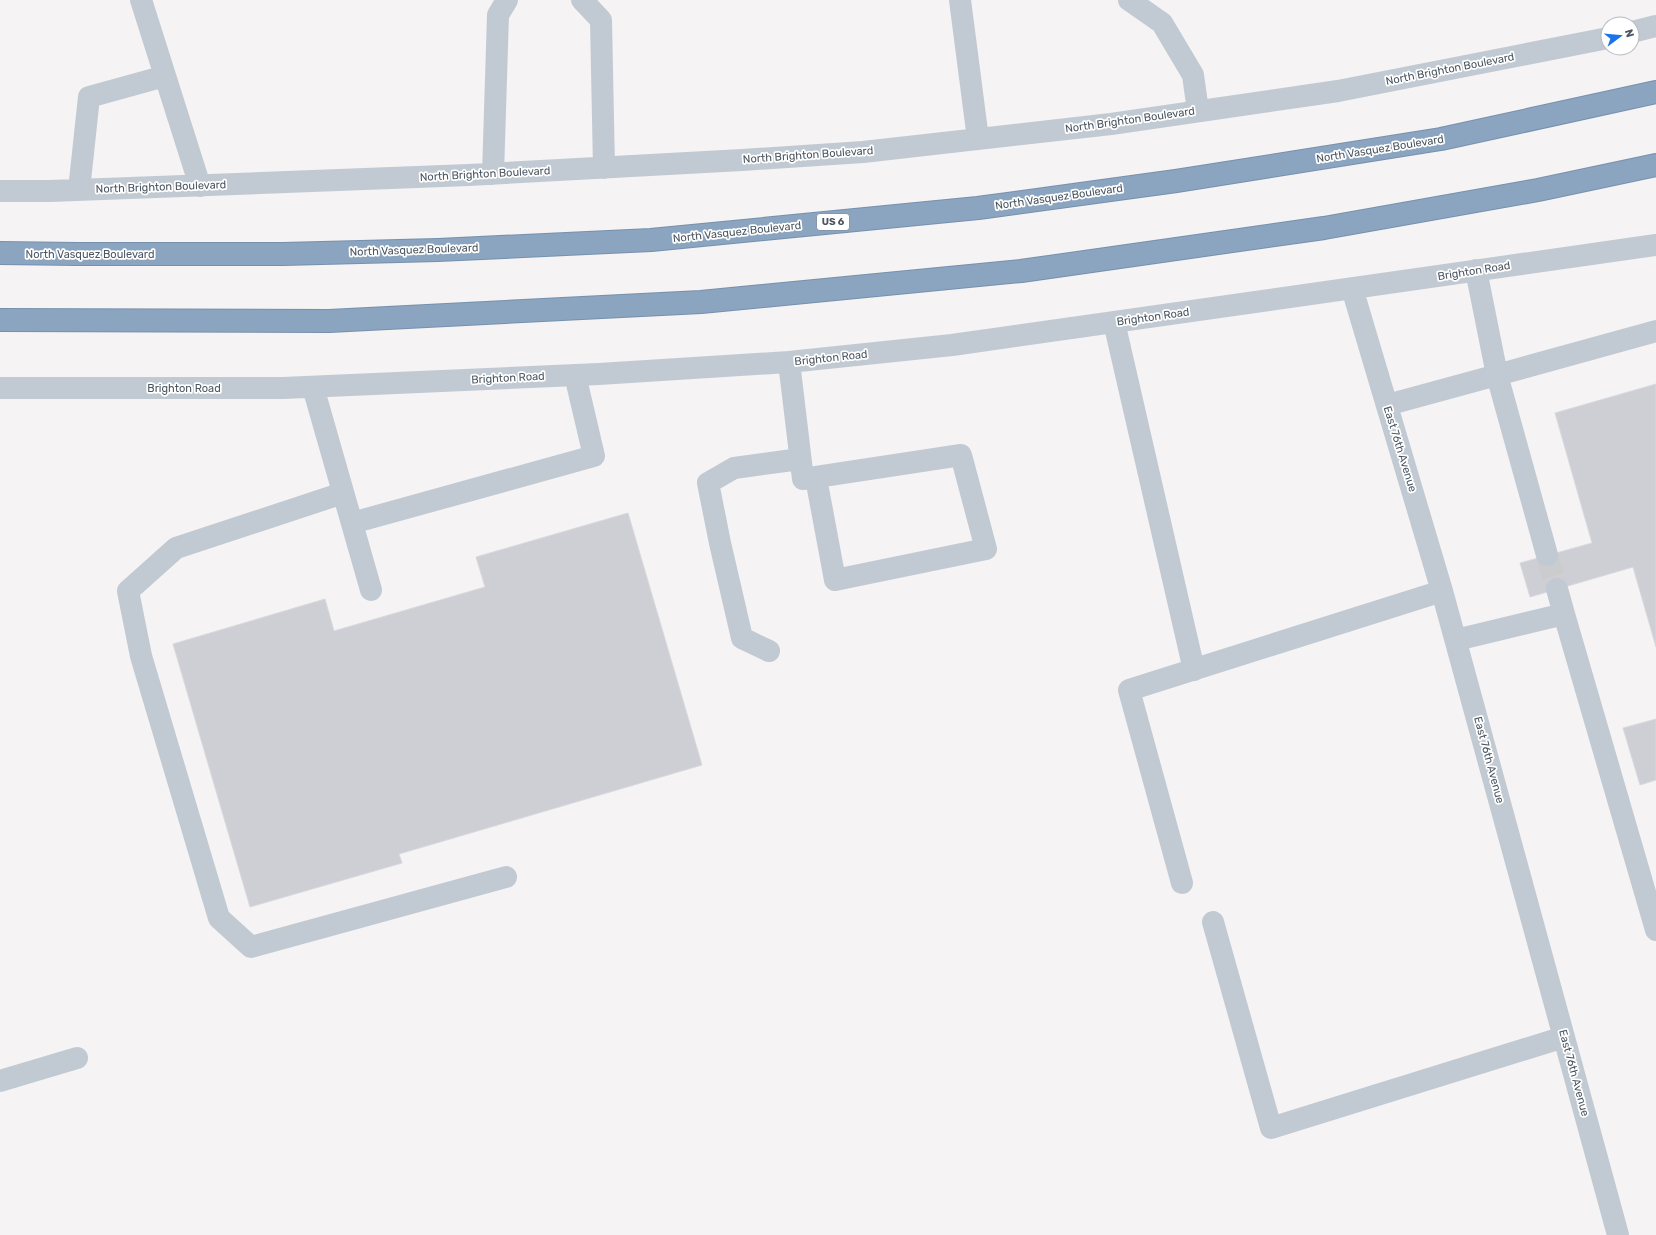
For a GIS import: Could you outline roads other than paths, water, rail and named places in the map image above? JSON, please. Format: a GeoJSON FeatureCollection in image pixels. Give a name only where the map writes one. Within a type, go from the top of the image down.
{"type":"FeatureCollection","features":[{"type":"Feature","properties":{"kind":"highway","name":"North Vasquez Boulevard"},"geometry":{"type":"LineString","coordinates":[[0,253],[283,254],[438,250],[659,239],[978,208],[1176,181],[1441,139],[1656,92]]}},
{"type":"Feature","properties":{"kind":"highway"},"geometry":{"type":"LineString","coordinates":[[0,320],[329,321],[709,301],[1021,271],[1324,228],[1538,190],[1656,165]]}},
{"type":"Feature","properties":{"kind":"street"},"geometry":{"type":"LineString","coordinates":[[141,0],[200,186]]}},
{"type":"Feature","properties":{"kind":"street"},"geometry":{"type":"LineString","coordinates":[[493,174],[498,15],[507,0]]}},
{"type":"Feature","properties":{"kind":"street"},"geometry":{"type":"LineString","coordinates":[[582,0],[601,20],[604,168]]}},
{"type":"Feature","properties":{"kind":"street"},"geometry":{"type":"LineString","coordinates":[[960,0],[978,139]]}},
{"type":"Feature","properties":{"kind":"street"},"geometry":{"type":"LineString","coordinates":[[1129,0],[1162,23],[1192,75],[1198,111]]}},
{"type":"Feature","properties":{"kind":"street"},"geometry":{"type":"LineString","coordinates":[[1640,30],[1656,26]]}},
{"type":"Feature","properties":{"kind":"street","name":"North Brighton Boulevard"},"geometry":{"type":"LineString","coordinates":[[0,190],[79,190],[493,174],[863,152],[1111,124],[1338,91],[1600,40]]}},
{"type":"Feature","properties":{"kind":"street"},"geometry":{"type":"LineString","coordinates":[[79,190],[89,97],[165,76]]}},
{"type":"Feature","properties":{"kind":"street","name":"Brighton Road"},"geometry":{"type":"LineString","coordinates":[[0,388],[283,388],[574,375],[788,362],[952,345],[1593,252],[1656,245]]}},
{"type":"Feature","properties":{"kind":"street"},"geometry":{"type":"LineString","coordinates":[[1476,270],[1497,375],[1547,555]]}},
{"type":"Feature","properties":{"kind":"street","name":"East 76th Avenue"},"geometry":{"type":"LineString","coordinates":[[1352,288],[1456,640],[1618,1235]]}},
{"type":"Feature","properties":{"kind":"street"},"geometry":{"type":"LineString","coordinates":[[1114,322],[1194,670]]}},
{"type":"Feature","properties":{"kind":"street"},"geometry":{"type":"LineString","coordinates":[[1387,405],[1656,331]]}},
{"type":"Feature","properties":{"kind":"street"},"geometry":{"type":"LineString","coordinates":[[788,362],[803,479],[961,455],[986,549],[835,580],[816,478]]}},
{"type":"Feature","properties":{"kind":"street"},"geometry":{"type":"LineString","coordinates":[[352,523],[594,456],[574,375]]}},
{"type":"Feature","properties":{"kind":"street"},"geometry":{"type":"LineString","coordinates":[[313,386],[371,590]]}},
{"type":"Feature","properties":{"kind":"street"},"geometry":{"type":"LineString","coordinates":[[769,651],[742,638],[708,483],[734,468],[800,459]]}},
{"type":"Feature","properties":{"kind":"street"},"geometry":{"type":"LineString","coordinates":[[343,493],[176,548],[128,591],[141,656],[220,918],[251,947],[506,877]]}},
{"type":"Feature","properties":{"kind":"street"},"geometry":{"type":"LineString","coordinates":[[1557,589],[1656,930]]}},
{"type":"Feature","properties":{"kind":"street"},"geometry":{"type":"LineString","coordinates":[[1182,883],[1129,690],[1442,591]]}},
{"type":"Feature","properties":{"kind":"street"},"geometry":{"type":"LineString","coordinates":[[1456,640],[1564,614]]}},
{"type":"Feature","properties":{"kind":"street"},"geometry":{"type":"LineString","coordinates":[[1213,922],[1271,1128],[1564,1037]]}},
{"type":"Feature","properties":{"kind":"street"},"geometry":{"type":"LineString","coordinates":[[0,1081],[77,1058]]}},
{"type":"Feature","properties":{"kind":"tunnel"},"geometry":{"type":"LineString","coordinates":[[1547,555],[1557,589]]}}]}
